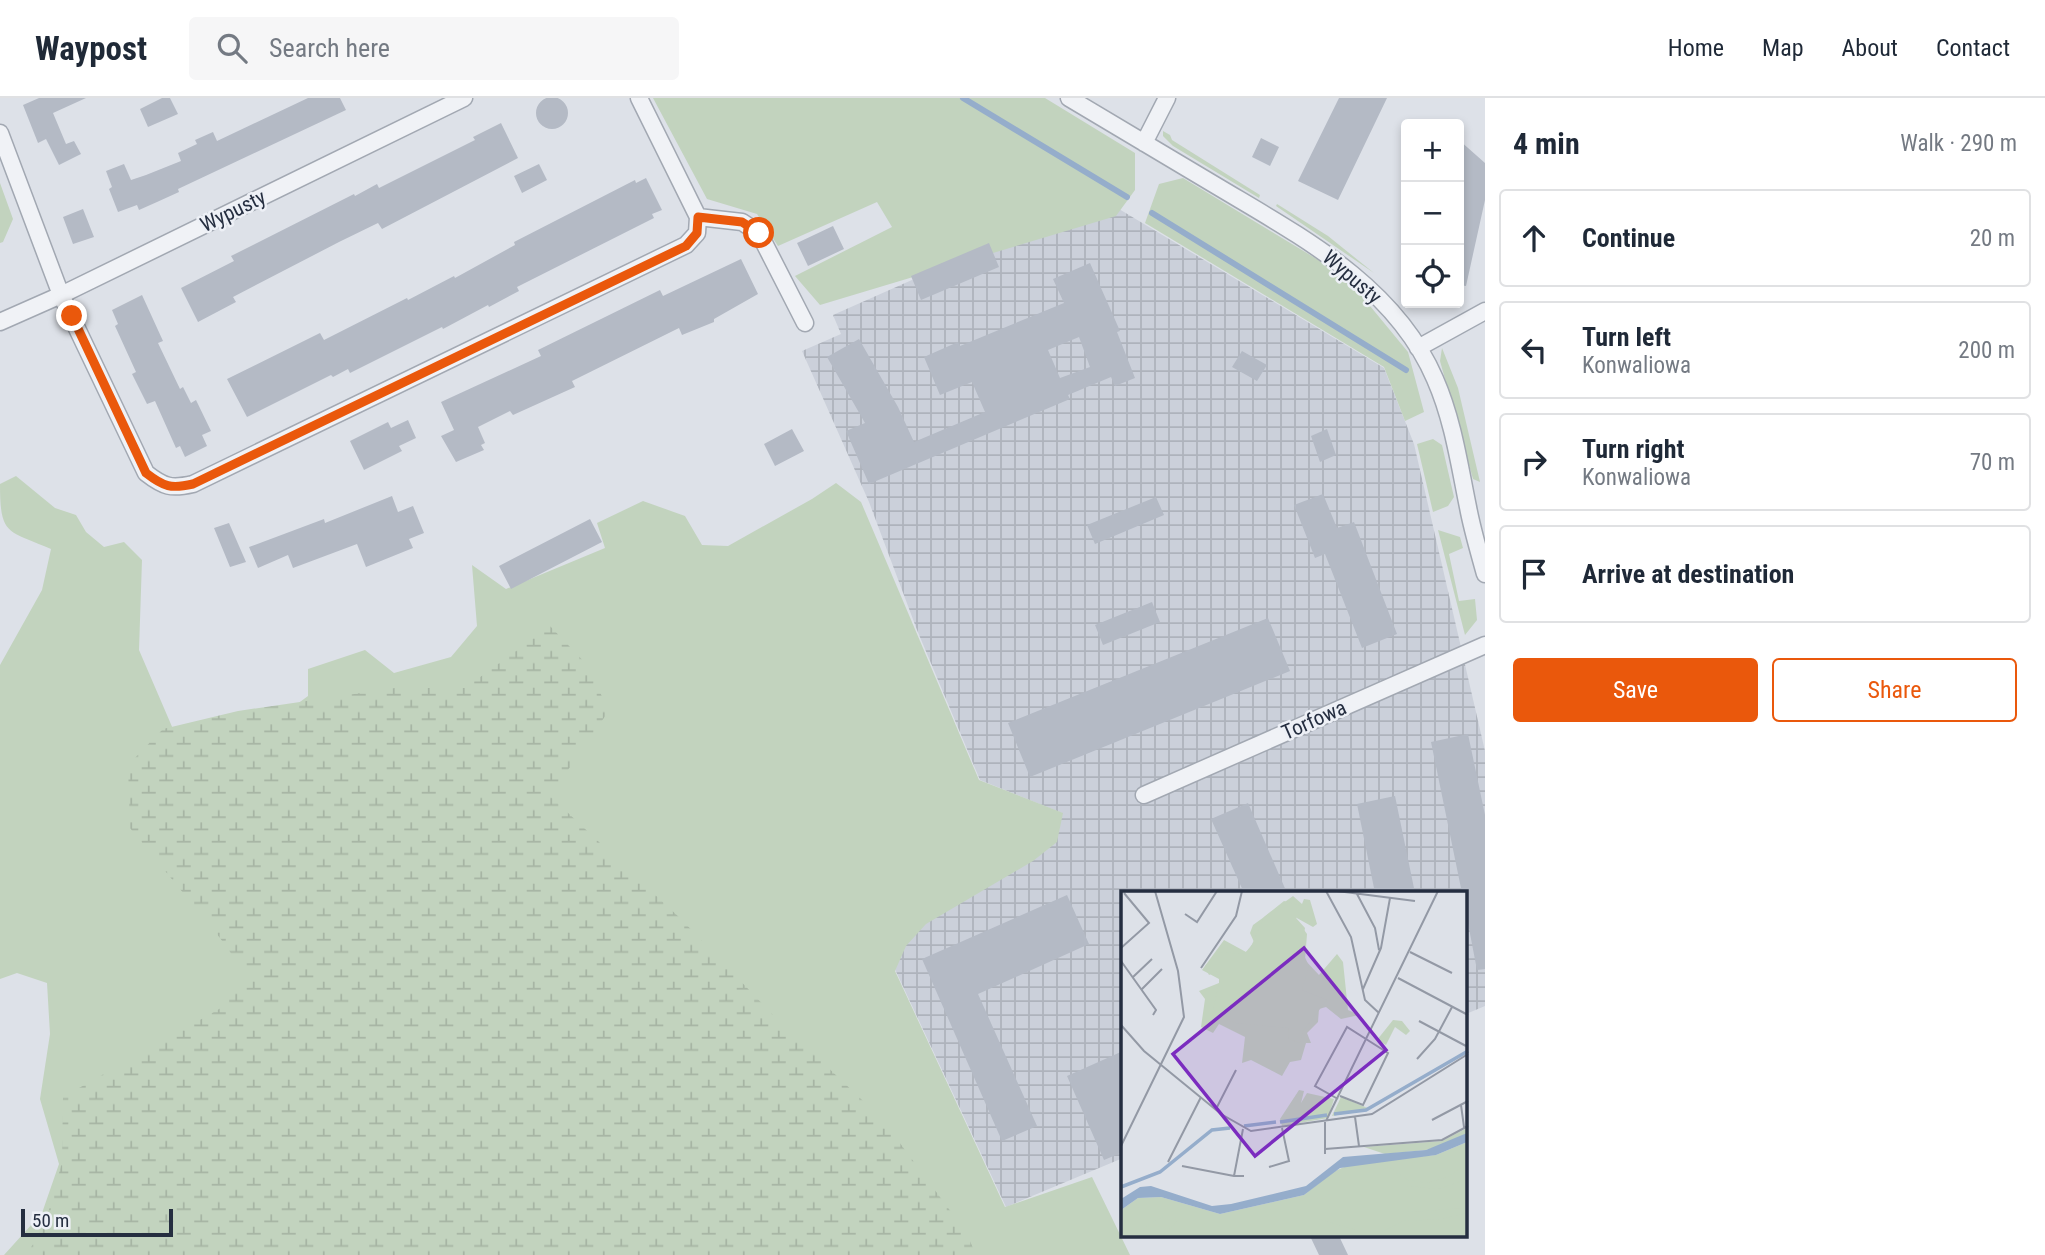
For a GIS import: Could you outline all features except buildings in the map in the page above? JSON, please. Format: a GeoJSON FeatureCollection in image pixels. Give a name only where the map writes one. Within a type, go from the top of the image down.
{"type":"FeatureCollection","features":[{"type":"Feature","properties":{"kind":"street","name":"Wypusty"},"geometry":{"type":"LineString","coordinates":[[0,322],[61,295],[464,98]]}},
{"type":"Feature","properties":{"kind":"street"},"geometry":{"type":"LineString","coordinates":[[0,133],[61,295],[146,473],[159,483],[174,488],[193,484],[686,246],[697,233],[698,217],[639,98]]}},
{"type":"Feature","properties":{"kind":"street","name":"Wypusty"},"geometry":{"type":"LineString","coordinates":[[1069,98],[1310,242],[1377,296],[1418,348],[1434,376],[1451,420],[1468,509],[1485,574]]}},
{"type":"Feature","properties":{"kind":"street"},"geometry":{"type":"LineString","coordinates":[[1144,143],[1167,98]]}},
{"type":"Feature","properties":{"kind":"street"},"geometry":{"type":"LineString","coordinates":[[698,217],[742,222],[759,233],[805,323]]}},
{"type":"Feature","properties":{"kind":"street"},"geometry":{"type":"LineString","coordinates":[[1418,348],[1485,311]]}},
{"type":"Feature","properties":{"kind":"street","name":"Torfowa"},"geometry":{"type":"LineString","coordinates":[[1144,795],[1485,645]]}},
{"type":"Feature","properties":{"kind":"shaded area"},"geometry":{"type":"Polygon","coordinates":[[[1099,197],[1384,368],[1414,444],[1485,751],[1485,1006],[1468,1013],[1468,891],[1121,891],[1121,1159],[1006,1207],[864,903],[1062,813],[980,780],[917,630],[869,502],[802,351],[841,334],[833,315],[1099,197]]]}},
{"type":"Feature","properties":{"kind":"green space"},"geometry":{"type":"Polygon","coordinates":[[[653,98],[1045,98],[1135,153],[1135,190],[1116,216],[820,305],[795,276],[892,227],[877,202],[778,246],[757,214],[707,199],[653,98]]]}},
{"type":"Feature","properties":{"kind":"green space"},"geometry":{"type":"Polygon","coordinates":[[[1163,131],[1170,135],[1172,140],[1260,195],[1259,198],[1173,146],[1163,136],[1163,131]]]}},
{"type":"Feature","properties":{"kind":"green space"},"geometry":{"type":"Polygon","coordinates":[[[1183,178],[1325,264],[1356,289],[1408,352],[1424,412],[1405,421],[1384,367],[1145,223],[1159,184],[1183,178]]]}},
{"type":"Feature","properties":{"kind":"green space"},"geometry":{"type":"Polygon","coordinates":[[[0,183],[13,219],[3,242],[0,243],[0,183]]]}},
{"type":"Feature","properties":{"kind":"green space"},"geometry":{"type":"Polygon","coordinates":[[[1277,204],[1328,236],[1374,273],[1276,206],[1277,204]]]}},
{"type":"Feature","properties":{"kind":"green space"},"geometry":{"type":"Polygon","coordinates":[[[1442,348],[1458,388],[1480,482],[1473,479],[1440,361],[1442,348]]]}},
{"type":"Feature","properties":{"kind":"green space"},"geometry":{"type":"Polygon","coordinates":[[[1433,439],[1442,445],[1454,497],[1448,506],[1433,512],[1417,444],[1433,439]]]}},
{"type":"Feature","properties":{"kind":"green space"},"geometry":{"type":"Polygon","coordinates":[[[16,476],[55,508],[76,515],[86,532],[104,547],[124,542],[142,560],[139,650],[173,729],[235,750],[308,696],[308,669],[365,650],[394,673],[451,657],[477,626],[472,565],[506,589],[605,548],[597,523],[643,501],[685,516],[702,545],[728,546],[836,483],[861,502],[979,780],[1063,813],[1057,842],[1033,861],[926,924],[906,946],[895,971],[1005,1207],[1092,1177],[1130,1255],[4,1255],[42,1213],[59,1164],[40,1099],[50,1034],[47,983],[17,973],[0,979],[0,665],[42,590],[51,549],[9,529],[2,513],[0,484],[16,476]]]}},
{"type":"Feature","properties":{"kind":"green space"},"geometry":{"type":"Polygon","coordinates":[[[1438,530],[1460,537],[1463,548],[1449,554],[1459,601],[1475,599],[1477,620],[1465,635],[1438,530]]]}},
{"type":"Feature","properties":{"kind":"green space"},"geometry":{"type":"Polygon","coordinates":[[[550,626],[591,669],[608,712],[550,796],[681,919],[776,1018],[882,1119],[966,1232],[976,1255],[27,1255],[47,1217],[62,1162],[63,1097],[221,1008],[248,977],[220,938],[130,828],[128,765],[163,729],[238,711],[395,688],[465,688],[550,626]]]}},
{"type":"Feature","properties":{"kind":"waterway"},"geometry":{"type":"LineString","coordinates":[[963,98],[1127,197]]}},
{"type":"Feature","properties":{"kind":"waterway"},"geometry":{"type":"LineString","coordinates":[[1152,213],[1406,370]]}},
{"type":"Feature","properties":{"kind":"route"},"geometry":{"type":"LineString","coordinates":[[72,316],[146,473],[159,483],[174,488],[193,484],[686,246],[697,233],[698,217],[742,222],[759,233]]}}]}
